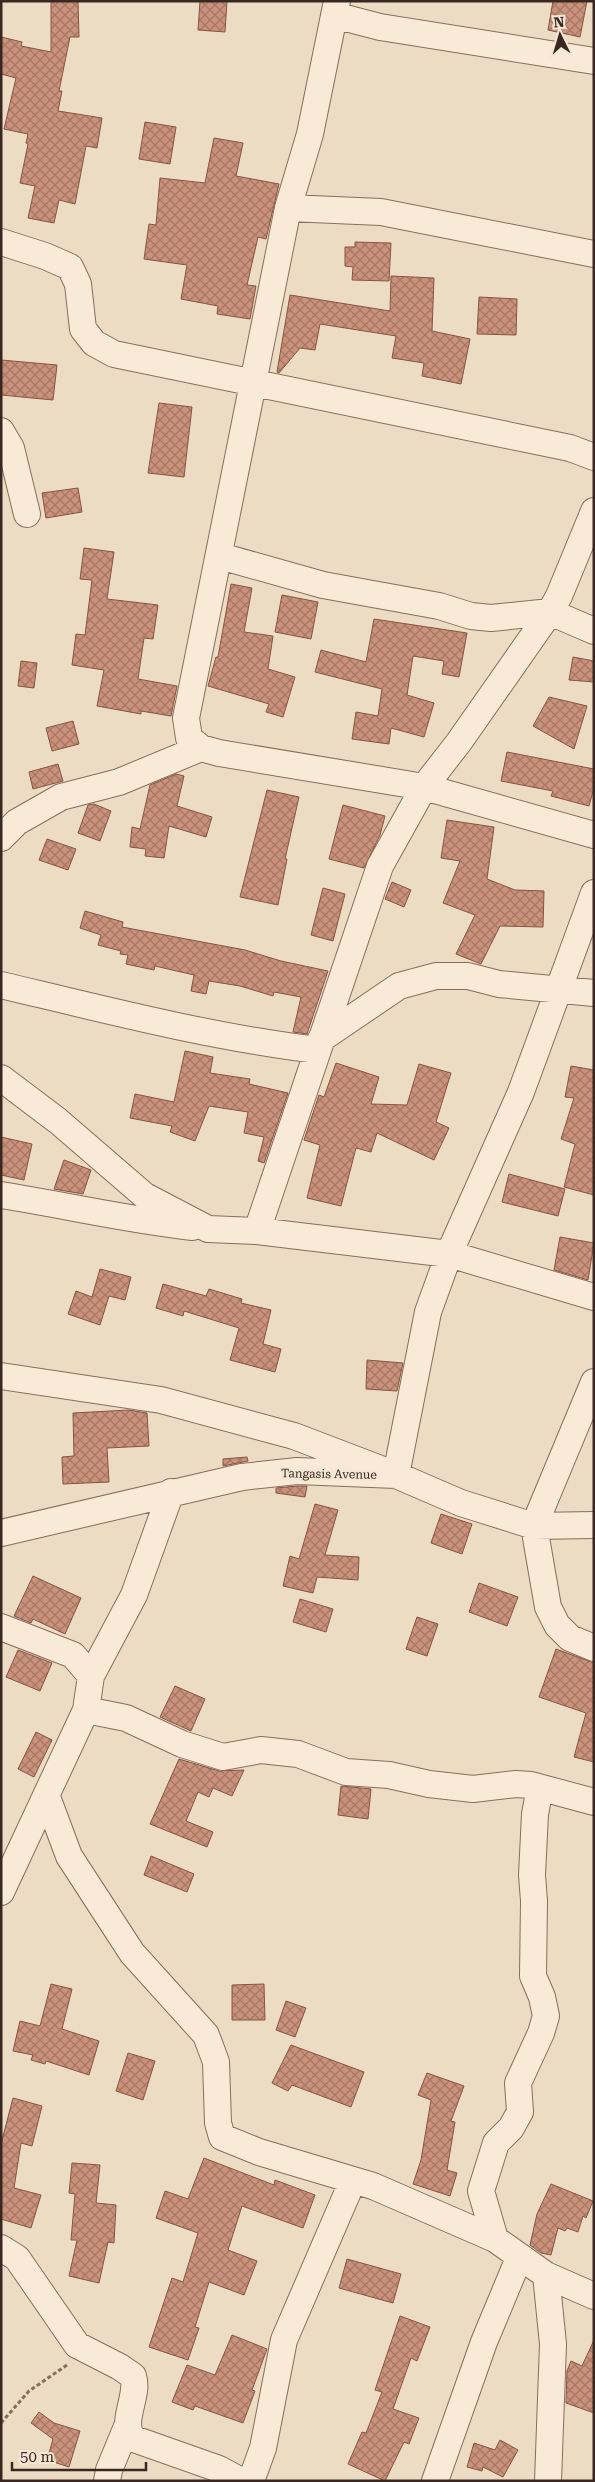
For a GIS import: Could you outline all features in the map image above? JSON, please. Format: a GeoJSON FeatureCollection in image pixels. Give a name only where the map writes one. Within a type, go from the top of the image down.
{"type":"FeatureCollection","features":[{"type":"Feature","properties":{"kind":"street"},"geometry":{"type":"LineString","coordinates":[[594,61],[380,27],[335,8],[310,134],[288,208],[252,383],[220,556],[186,718],[189,738],[202,748],[219,753],[424,787],[594,835]]}},
{"type":"Feature","properties":{"kind":"street"},"geometry":{"type":"LineString","coordinates":[[288,208],[381,212],[594,254]]}},
{"type":"Feature","properties":{"kind":"street"},"geometry":{"type":"LineString","coordinates":[[1,242],[46,256],[70,267],[78,284],[82,330],[94,343],[114,354],[570,448],[594,457]]}},
{"type":"Feature","properties":{"kind":"street"},"geometry":{"type":"LineString","coordinates":[[1,431],[11,448],[27,514]]}},
{"type":"Feature","properties":{"kind":"street"},"geometry":{"type":"LineString","coordinates":[[258,1231],[380,866],[424,787],[459,742],[550,612],[559,596],[594,511]]}},
{"type":"Feature","properties":{"kind":"street"},"geometry":{"type":"LineString","coordinates":[[220,556],[323,584],[439,606],[471,616],[491,618],[550,612],[594,631]]}},
{"type":"Feature","properties":{"kind":"street"},"geometry":{"type":"LineString","coordinates":[[1,838],[16,822],[61,797],[119,782],[202,748]]}},
{"type":"Feature","properties":{"kind":"street"},"geometry":{"type":"LineString","coordinates":[[1,1376],[161,1400],[294,1436],[396,1475],[428,1312],[449,1254],[521,1092],[594,893]]}},
{"type":"Feature","properties":{"kind":"street"},"geometry":{"type":"LineString","coordinates":[[1,985],[146,1020],[265,1044],[319,1045],[399,986],[436,976],[468,976],[499,984],[559,988],[594,993]]}},
{"type":"Feature","properties":{"kind":"street"},"geometry":{"type":"LineString","coordinates":[[1,1078],[58,1121],[145,1196],[208,1229]]}},
{"type":"Feature","properties":{"kind":"street"},"geometry":{"type":"LineString","coordinates":[[1,1195],[64,1205],[146,1222],[208,1229],[258,1231],[449,1254],[594,1297]]}},
{"type":"Feature","properties":{"kind":"street"},"geometry":{"type":"LineString","coordinates":[[594,1382],[534,1526],[536,1547],[548,1607],[557,1625],[570,1638],[594,1648]]}},
{"type":"Feature","properties":{"kind":"street","name":"Tangasis Avenue"},"geometry":{"type":"LineString","coordinates":[[1,1533],[242,1477],[297,1471],[396,1475],[461,1503],[534,1526],[594,1525]]}},
{"type":"Feature","properties":{"kind":"street"},"geometry":{"type":"LineString","coordinates":[[3,1883],[47,1797],[86,1710],[91,1676],[134,1595],[171,1492]]}},
{"type":"Feature","properties":{"kind":"street"},"geometry":{"type":"LineString","coordinates":[[1,1627],[73,1655],[91,1676]]}},
{"type":"Feature","properties":{"kind":"street"},"geometry":{"type":"LineString","coordinates":[[86,1710],[126,1718],[182,1744],[223,1757],[261,1750],[298,1754],[346,1772],[389,1775],[429,1784],[473,1789],[516,1784],[594,1802]]}},
{"type":"Feature","properties":{"kind":"street"},"geometry":{"type":"LineString","coordinates":[[495,2240],[481,2192],[496,2143],[511,2128],[520,2112],[518,2084],[541,2034],[546,2016],[542,1997],[533,1976],[534,1901],[532,1875],[535,1814],[540,1788]]}},
{"type":"Feature","properties":{"kind":"street"},"geometry":{"type":"LineString","coordinates":[[47,1797],[69,1856],[132,1953],[206,2035],[216,2062],[218,2122],[222,2137],[259,2152],[373,2186],[495,2240],[546,2275],[594,2296]]}},
{"type":"Feature","properties":{"kind":"street"},"geometry":{"type":"LineString","coordinates":[[251,2481],[263,2448],[284,2340],[353,2180]]}},
{"type":"Feature","properties":{"kind":"street"},"geometry":{"type":"LineString","coordinates":[[1,2248],[17,2258],[77,2345],[120,2367],[133,2376],[136,2391],[128,2424],[109,2470],[107,2481]]}},
{"type":"Feature","properties":{"kind":"street"},"geometry":{"type":"LineString","coordinates":[[435,2481],[484,2342],[519,2258]]}},
{"type":"Feature","properties":{"kind":"street"},"geometry":{"type":"LineString","coordinates":[[546,2275],[552,2344],[548,2481]]}},
{"type":"Feature","properties":{"kind":"street"},"geometry":{"type":"LineString","coordinates":[[128,2424],[129,2435],[134,2439],[219,2469],[241,2481]]}},
{"type":"Feature","properties":{"kind":"path"},"geometry":{"type":"LineString","coordinates":[[1,2423],[29,2390],[63,2366],[93,2354]]}},
{"type":"Feature","properties":{"kind":"building"},"geometry":{"type":"Polygon","coordinates":[[[51,1],[78,1],[79,37],[70,37],[59,91],[62,91],[58,111],[102,118],[97,148],[86,146],[75,204],[59,200],[54,223],[28,218],[35,186],[20,183],[28,144],[26,143],[28,134],[4,129],[16,78],[1,74],[1,37],[22,42],[21,46],[51,52],[51,1]]]}},
{"type":"Feature","properties":{"kind":"building"},"geometry":{"type":"Polygon","coordinates":[[[200,1],[227,1],[225,32],[198,30],[200,1]]]}},
{"type":"Feature","properties":{"kind":"building"},"geometry":{"type":"Polygon","coordinates":[[[553,1],[587,1],[580,37],[548,30],[553,1]]]}},
{"type":"Feature","properties":{"kind":"building"},"geometry":{"type":"Polygon","coordinates":[[[145,122],[176,127],[170,164],[139,159],[145,122]]]}},
{"type":"Feature","properties":{"kind":"building"},"geometry":{"type":"Polygon","coordinates":[[[214,138],[243,143],[236,176],[279,184],[266,239],[258,237],[247,285],[256,286],[250,319],[217,314],[218,306],[181,299],[187,265],[144,259],[149,224],[156,225],[160,178],[205,183],[214,138]]]}},
{"type":"Feature","properties":{"kind":"building"},"geometry":{"type":"Polygon","coordinates":[[[355,242],[391,243],[389,281],[352,280],[353,267],[345,266],[345,247],[355,247],[355,242]]]}},
{"type":"Feature","properties":{"kind":"building"},"geometry":{"type":"Polygon","coordinates":[[[391,276],[434,278],[432,331],[470,339],[461,384],[422,376],[424,363],[392,358],[396,336],[320,324],[315,350],[300,348],[279,373],[277,372],[290,295],[390,311],[391,276]]]}},
{"type":"Feature","properties":{"kind":"building"},"geometry":{"type":"Polygon","coordinates":[[[479,297],[517,299],[516,335],[477,334],[479,297]]]}},
{"type":"Feature","properties":{"kind":"building"},"geometry":{"type":"Polygon","coordinates":[[[1,360],[57,365],[53,400],[1,395],[1,360]]]}},
{"type":"Feature","properties":{"kind":"building"},"geometry":{"type":"Polygon","coordinates":[[[159,403],[192,407],[184,477],[148,473],[159,403]]]}},
{"type":"Feature","properties":{"kind":"building"},"geometry":{"type":"Polygon","coordinates":[[[78,488],[82,512],[46,518],[42,493],[78,488]]]}},
{"type":"Feature","properties":{"kind":"building"},"geometry":{"type":"Polygon","coordinates":[[[84,548],[114,552],[107,599],[158,605],[153,639],[144,638],[138,679],[177,686],[171,716],[141,711],[141,714],[97,706],[104,670],[72,665],[76,634],[85,635],[92,580],[80,579],[84,548]]]}},
{"type":"Feature","properties":{"kind":"building"},"geometry":{"type":"Polygon","coordinates":[[[231,584],[252,588],[244,632],[273,636],[268,669],[295,677],[283,717],[266,712],[269,704],[208,686],[216,657],[218,657],[231,584]]]}},
{"type":"Feature","properties":{"kind":"building"},"geometry":{"type":"Polygon","coordinates":[[[282,595],[318,602],[311,639],[275,632],[282,595]]]}},
{"type":"Feature","properties":{"kind":"building"},"geometry":{"type":"Polygon","coordinates":[[[374,619],[467,633],[459,677],[442,674],[444,661],[413,656],[407,695],[434,703],[424,737],[391,728],[389,744],[352,739],[356,712],[378,716],[382,689],[315,672],[321,650],[366,662],[374,619]]]}},
{"type":"Feature","properties":{"kind":"building"},"geometry":{"type":"Polygon","coordinates":[[[573,657],[594,661],[594,682],[569,680],[573,657]]]}},
{"type":"Feature","properties":{"kind":"building"},"geometry":{"type":"Polygon","coordinates":[[[21,661],[37,663],[34,688],[18,686],[21,661]]]}},
{"type":"Feature","properties":{"kind":"building"},"geometry":{"type":"Polygon","coordinates":[[[549,697],[587,706],[574,749],[533,726],[549,697]]]}},
{"type":"Feature","properties":{"kind":"building"},"geometry":{"type":"Polygon","coordinates":[[[73,721],[79,744],[52,751],[46,728],[73,721]]]}},
{"type":"Feature","properties":{"kind":"building"},"geometry":{"type":"Polygon","coordinates":[[[507,752],[594,769],[594,788],[589,806],[551,796],[553,791],[501,781],[507,752]]]}},
{"type":"Feature","properties":{"kind":"building"},"geometry":{"type":"Polygon","coordinates":[[[58,764],[63,781],[33,789],[29,772],[58,764]]]}},
{"type":"Feature","properties":{"kind":"building"},"geometry":{"type":"Polygon","coordinates":[[[176,774],[184,776],[177,806],[212,817],[206,837],[169,826],[164,858],[145,856],[146,849],[130,847],[132,827],[140,829],[150,785],[176,774]]]}},
{"type":"Feature","properties":{"kind":"building"},"geometry":{"type":"Polygon","coordinates":[[[267,790],[299,797],[285,859],[287,859],[278,905],[240,897],[267,790]]]}},
{"type":"Feature","properties":{"kind":"building"},"geometry":{"type":"Polygon","coordinates":[[[94,804],[111,811],[100,841],[78,833],[88,805],[94,804]]]}},
{"type":"Feature","properties":{"kind":"building"},"geometry":{"type":"Polygon","coordinates":[[[343,805],[385,816],[380,835],[364,868],[329,859],[343,805]]]}},
{"type":"Feature","properties":{"kind":"building"},"geometry":{"type":"Polygon","coordinates":[[[447,820],[494,827],[487,879],[515,890],[544,891],[543,927],[500,926],[481,964],[456,954],[475,915],[443,903],[460,861],[441,858],[447,820]]]}},
{"type":"Feature","properties":{"kind":"building"},"geometry":{"type":"Polygon","coordinates":[[[47,839],[76,849],[68,870],[39,860],[47,839]]]}},
{"type":"Feature","properties":{"kind":"building"},"geometry":{"type":"Polygon","coordinates":[[[392,882],[411,890],[404,907],[385,899],[392,882]]]}},
{"type":"Feature","properties":{"kind":"building"},"geometry":{"type":"Polygon","coordinates":[[[323,888],[345,894],[333,941],[311,935],[323,888]]]}},
{"type":"Feature","properties":{"kind":"building"},"geometry":{"type":"Polygon","coordinates":[[[85,911],[123,922],[122,927],[245,950],[281,961],[328,971],[307,1034],[293,1032],[301,997],[274,992],[273,996],[240,986],[209,981],[206,994],[191,991],[194,975],[155,966],[154,970],[126,964],[128,955],[120,954],[121,951],[98,945],[101,935],[80,928],[85,911]]]}},
{"type":"Feature","properties":{"kind":"building"},"geometry":{"type":"Polygon","coordinates":[[[185,1051],[213,1057],[210,1073],[250,1079],[249,1084],[288,1093],[264,1163],[258,1161],[264,1137],[244,1133],[248,1112],[209,1106],[195,1141],[170,1132],[172,1126],[130,1118],[135,1094],[174,1102],[185,1051]]]}},
{"type":"Feature","properties":{"kind":"building"},"geometry":{"type":"Polygon","coordinates":[[[336,1063],[379,1077],[371,1104],[407,1105],[419,1064],[451,1073],[436,1122],[449,1128],[434,1160],[377,1133],[371,1152],[356,1148],[341,1206],[307,1198],[320,1145],[304,1140],[319,1095],[324,1097],[336,1063]]]}},
{"type":"Feature","properties":{"kind":"building"},"geometry":{"type":"Polygon","coordinates":[[[571,1066],[594,1070],[594,1195],[564,1187],[575,1144],[561,1139],[574,1098],[565,1097],[571,1066]]]}},
{"type":"Feature","properties":{"kind":"building"},"geometry":{"type":"Polygon","coordinates":[[[1,1137],[32,1144],[24,1180],[1,1175],[1,1137]]]}},
{"type":"Feature","properties":{"kind":"building"},"geometry":{"type":"Polygon","coordinates":[[[64,1160],[91,1170],[83,1194],[54,1189],[64,1160]]]}},
{"type":"Feature","properties":{"kind":"building"},"geometry":{"type":"Polygon","coordinates":[[[509,1174],[565,1189],[558,1216],[502,1202],[509,1174]]]}},
{"type":"Feature","properties":{"kind":"building"},"geometry":{"type":"Polygon","coordinates":[[[560,1237],[594,1243],[588,1280],[554,1270],[560,1237]]]}},
{"type":"Feature","properties":{"kind":"building"},"geometry":{"type":"Polygon","coordinates":[[[100,1269],[131,1277],[125,1300],[109,1296],[100,1325],[68,1314],[76,1291],[92,1297],[100,1269]]]}},
{"type":"Feature","properties":{"kind":"building"},"geometry":{"type":"Polygon","coordinates":[[[163,1284],[206,1296],[209,1289],[242,1299],[241,1303],[271,1310],[263,1344],[281,1349],[275,1372],[230,1360],[239,1328],[184,1311],[183,1316],[156,1308],[163,1284]]]}},
{"type":"Feature","properties":{"kind":"building"},"geometry":{"type":"Polygon","coordinates":[[[367,1360],[403,1363],[397,1391],[366,1389],[367,1360]]]}},
{"type":"Feature","properties":{"kind":"building"},"geometry":{"type":"Polygon","coordinates":[[[129,1410],[147,1413],[149,1446],[107,1448],[109,1482],[63,1484],[62,1457],[74,1456],[73,1413],[129,1410]]]}},
{"type":"Feature","properties":{"kind":"building"},"geometry":{"type":"Polygon","coordinates":[[[247,1457],[248,1461],[223,1466],[223,1459],[247,1457]]]}},
{"type":"Feature","properties":{"kind":"building"},"geometry":{"type":"Polygon","coordinates":[[[307,1486],[305,1497],[276,1493],[276,1488],[307,1486]]]}},
{"type":"Feature","properties":{"kind":"building"},"geometry":{"type":"Polygon","coordinates":[[[315,1504],[338,1510],[325,1555],[359,1557],[358,1580],[317,1577],[313,1593],[283,1586],[290,1556],[299,1559],[315,1504]]]}},
{"type":"Feature","properties":{"kind":"building"},"geometry":{"type":"Polygon","coordinates":[[[441,1514],[472,1524],[462,1554],[431,1543],[441,1514]]]}},
{"type":"Feature","properties":{"kind":"building"},"geometry":{"type":"Polygon","coordinates":[[[33,1576],[81,1598],[65,1634],[33,1619],[31,1623],[14,1616],[33,1576]]]}},
{"type":"Feature","properties":{"kind":"building"},"geometry":{"type":"Polygon","coordinates":[[[479,1583],[518,1597],[507,1626],[469,1612],[479,1583]]]}},
{"type":"Feature","properties":{"kind":"building"},"geometry":{"type":"Polygon","coordinates":[[[300,1599],[333,1609],[326,1632],[293,1622],[300,1599]]]}},
{"type":"Feature","properties":{"kind":"building"},"geometry":{"type":"Polygon","coordinates":[[[417,1617],[438,1624],[427,1656],[406,1649],[417,1617]]]}},
{"type":"Feature","properties":{"kind":"building"},"geometry":{"type":"Polygon","coordinates":[[[556,1649],[594,1663],[594,1762],[574,1757],[586,1713],[539,1697],[556,1649]]]}},
{"type":"Feature","properties":{"kind":"building"},"geometry":{"type":"Polygon","coordinates":[[[18,1650],[52,1663],[40,1691],[6,1677],[18,1650]]]}},
{"type":"Feature","properties":{"kind":"building"},"geometry":{"type":"Polygon","coordinates":[[[175,1686],[205,1699],[191,1731],[160,1717],[175,1686]]]}},
{"type":"Feature","properties":{"kind":"building"},"geometry":{"type":"Polygon","coordinates":[[[36,1732],[52,1740],[34,1777],[18,1769],[36,1732]]]}},
{"type":"Feature","properties":{"kind":"building"},"geometry":{"type":"Polygon","coordinates":[[[179,1759],[219,1771],[244,1770],[232,1796],[213,1788],[209,1797],[198,1792],[186,1821],[213,1832],[207,1847],[150,1824],[179,1759]]]}},
{"type":"Feature","properties":{"kind":"building"},"geometry":{"type":"Polygon","coordinates":[[[341,1786],[371,1789],[368,1819],[338,1815],[341,1786]]]}},
{"type":"Feature","properties":{"kind":"building"},"geometry":{"type":"Polygon","coordinates":[[[151,1856],[194,1874],[187,1892],[144,1875],[151,1856]]]}},
{"type":"Feature","properties":{"kind":"building"},"geometry":{"type":"Polygon","coordinates":[[[51,1984],[72,1989],[62,2029],[99,2041],[89,2075],[46,2061],[45,2064],[31,2060],[33,2055],[13,2051],[20,2021],[40,2026],[51,1984]]]}},
{"type":"Feature","properties":{"kind":"building"},"geometry":{"type":"Polygon","coordinates":[[[264,1984],[265,2020],[232,2020],[232,1985],[264,1984]]]}},
{"type":"Feature","properties":{"kind":"building"},"geometry":{"type":"Polygon","coordinates":[[[286,2001],[306,2008],[295,2037],[276,2030],[286,2001]]]}},
{"type":"Feature","properties":{"kind":"building"},"geometry":{"type":"Polygon","coordinates":[[[291,2045],[364,2072],[351,2107],[292,2085],[288,2091],[272,2083],[291,2045]]]}},
{"type":"Feature","properties":{"kind":"building"},"geometry":{"type":"Polygon","coordinates":[[[128,2053],[155,2061],[143,2100],[116,2091],[128,2053]]]}},
{"type":"Feature","properties":{"kind":"building"},"geometry":{"type":"Polygon","coordinates":[[[427,2073],[464,2086],[451,2121],[455,2122],[447,2170],[457,2173],[450,2196],[413,2184],[421,2160],[431,2100],[418,2095],[427,2073]]]}},
{"type":"Feature","properties":{"kind":"building"},"geometry":{"type":"Polygon","coordinates":[[[13,2098],[42,2106],[32,2146],[21,2143],[14,2188],[41,2195],[31,2228],[1,2219],[1,2144],[13,2098]]]}},
{"type":"Feature","properties":{"kind":"building"},"geometry":{"type":"Polygon","coordinates":[[[204,2158],[274,2185],[275,2180],[315,2195],[303,2228],[242,2206],[228,2250],[257,2261],[244,2295],[209,2282],[195,2327],[199,2328],[188,2360],[149,2347],[172,2278],[183,2282],[198,2233],[156,2218],[165,2191],[188,2199],[204,2158]]]}},
{"type":"Feature","properties":{"kind":"building"},"geometry":{"type":"Polygon","coordinates":[[[72,2163],[100,2165],[96,2203],[116,2205],[114,2243],[108,2242],[99,2283],[69,2276],[77,2240],[71,2240],[75,2194],[69,2193],[72,2163]]]}},
{"type":"Feature","properties":{"kind":"building"},"geometry":{"type":"Polygon","coordinates":[[[551,2184],[593,2201],[586,2218],[583,2216],[578,2232],[567,2228],[565,2231],[558,2228],[551,2255],[541,2253],[530,2245],[537,2214],[551,2184]]]}},
{"type":"Feature","properties":{"kind":"building"},"geometry":{"type":"Polygon","coordinates":[[[347,2259],[401,2274],[393,2303],[339,2288],[347,2259]]]}},
{"type":"Feature","properties":{"kind":"building"},"geometry":{"type":"Polygon","coordinates":[[[400,2316],[430,2327],[417,2361],[411,2358],[393,2409],[419,2418],[409,2444],[404,2442],[385,2481],[348,2464],[362,2432],[366,2433],[382,2392],[375,2390],[400,2316]]]}},
{"type":"Feature","properties":{"kind":"building"},"geometry":{"type":"Polygon","coordinates":[[[232,2335],[267,2349],[252,2390],[255,2391],[243,2423],[195,2406],[193,2410],[172,2402],[187,2365],[215,2375],[232,2335]]]}},
{"type":"Feature","properties":{"kind":"building"},"geometry":{"type":"Polygon","coordinates":[[[594,2340],[594,2413],[566,2403],[567,2371],[571,2361],[582,2366],[594,2340]]]}},
{"type":"Feature","properties":{"kind":"building"},"geometry":{"type":"Polygon","coordinates":[[[39,2412],[54,2423],[80,2431],[69,2467],[47,2460],[53,2439],[31,2423],[39,2412]]]}},
{"type":"Feature","properties":{"kind":"building"},"geometry":{"type":"Polygon","coordinates":[[[500,2440],[518,2450],[503,2477],[483,2467],[482,2471],[467,2467],[474,2443],[495,2450],[500,2440]]]}}]}
